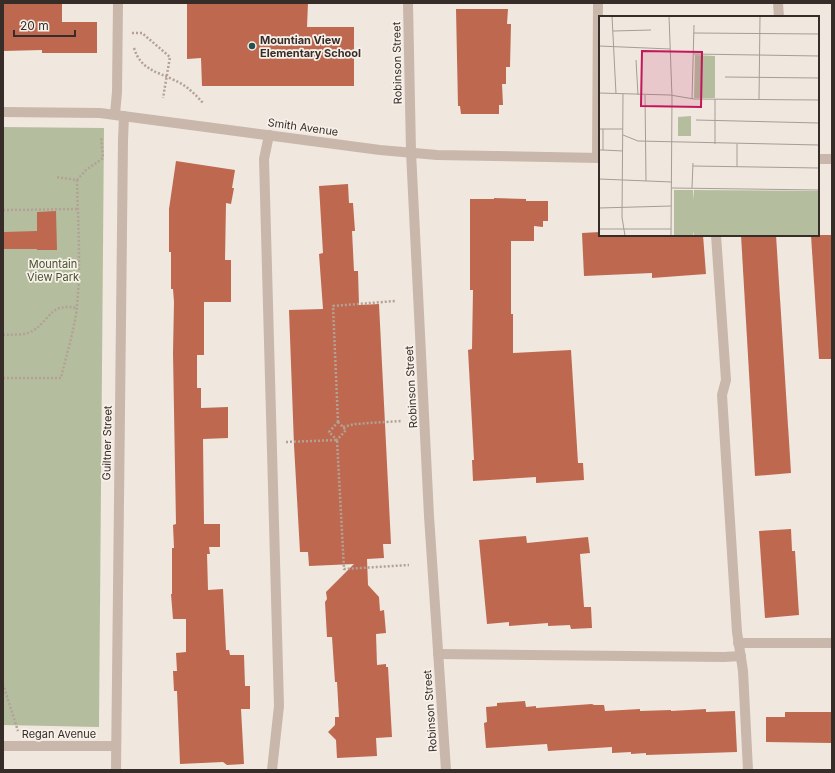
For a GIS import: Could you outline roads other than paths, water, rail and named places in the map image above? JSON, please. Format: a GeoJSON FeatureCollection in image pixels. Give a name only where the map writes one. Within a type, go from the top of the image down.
{"type":"FeatureCollection","features":[{"type":"Feature","properties":{"kind":"street","name":"Guiltner Street"},"geometry":{"type":"LineString","coordinates":[[116,770],[119,115],[117,92],[118,3]]}},
{"type":"Feature","properties":{"kind":"street","name":"Robinson Street"},"geometry":{"type":"LineString","coordinates":[[408,3],[411,152],[429,516],[446,770]]}},
{"type":"Feature","properties":{"kind":"street"},"geometry":{"type":"LineString","coordinates":[[598,3],[598,158]]}},
{"type":"Feature","properties":{"kind":"street"},"geometry":{"type":"LineString","coordinates":[[778,3],[779,16]]}},
{"type":"Feature","properties":{"kind":"street","name":"Smith Avenue"},"geometry":{"type":"LineString","coordinates":[[3,112],[100,113],[380,150],[437,155],[598,158]]}},
{"type":"Feature","properties":{"kind":"street"},"geometry":{"type":"LineString","coordinates":[[269,135],[264,159],[279,706],[272,770]]}},
{"type":"Feature","properties":{"kind":"street"},"geometry":{"type":"LineString","coordinates":[[819,159],[832,159]]}},
{"type":"Feature","properties":{"kind":"street"},"geometry":{"type":"LineString","coordinates":[[716,236],[726,380],[722,395],[738,643],[743,671],[748,770]]}},
{"type":"Feature","properties":{"kind":"street"},"geometry":{"type":"LineString","coordinates":[[738,643],[832,643]]}},
{"type":"Feature","properties":{"kind":"street"},"geometry":{"type":"LineString","coordinates":[[438,654],[741,656]]}},
{"type":"Feature","properties":{"kind":"street","name":"Regan Avenue"},"geometry":{"type":"LineString","coordinates":[[3,746],[116,746]]}},
{"type":"Feature","properties":{"kind":"place","name":"Mountian View Elementary School"},"geometry":{"type":"Point","coordinates":[252,46]}},
{"type":"Feature","properties":{"kind":"park label","name":"Mountain View Park"},"geometry":{"type":"Point","coordinates":[53,270]}}]}
